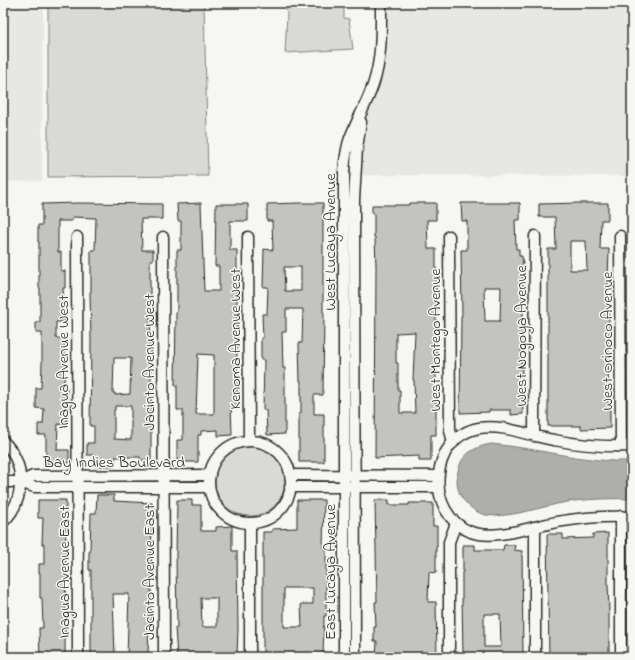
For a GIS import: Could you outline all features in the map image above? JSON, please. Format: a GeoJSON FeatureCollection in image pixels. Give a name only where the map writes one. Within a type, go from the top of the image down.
{"type":"FeatureCollection","features":[{"type":"Feature","properties":{"kind":"street","name":"West Lucaya Avenue"},"geometry":{"type":"LineString","coordinates":[[344,487],[343,187],[345,155],[349,139],[373,86],[380,56],[381,3]]}},
{"type":"Feature","properties":{"kind":"street"},"geometry":{"type":"LineString","coordinates":[[355,657],[355,187],[357,148],[363,108]]}},
{"type":"Feature","properties":{"kind":"street"},"geometry":{"type":"LineString","coordinates":[[343,187],[355,187]]}},
{"type":"Feature","properties":{"kind":"street","name":"West Montego Avenue"},"geometry":{"type":"LineString","coordinates":[[449,236],[450,430],[453,443]]}},
{"type":"Feature","properties":{"kind":"street","name":"West Nogoya Avenue"},"geometry":{"type":"LineString","coordinates":[[534,436],[535,236]]}},
{"type":"Feature","properties":{"kind":"street","name":"West Orinoco Avenue"},"geometry":{"type":"LineString","coordinates":[[620,236],[621,446]]}},
{"type":"Feature","properties":{"kind":"street","name":"Inagua Avenue West"},"geometry":{"type":"LineString","coordinates":[[77,237],[77,488]]}},
{"type":"Feature","properties":{"kind":"street","name":"Jacinto Avenue West"},"geometry":{"type":"LineString","coordinates":[[163,237],[163,487]]}},
{"type":"Feature","properties":{"kind":"street","name":"Kenoma Avenue West"},"geometry":{"type":"LineString","coordinates":[[248,237],[249,442]]}},
{"type":"Feature","properties":{"kind":"street"},"geometry":{"type":"LineString","coordinates":[[343,286],[355,286]]}},
{"type":"Feature","properties":{"kind":"street"},"geometry":{"type":"LineString","coordinates":[[343,383],[355,383]]}},
{"type":"Feature","properties":{"kind":"street"},"geometry":{"type":"LineString","coordinates":[[632,446],[578,444],[534,436],[507,429],[488,428],[475,430],[465,433],[453,443],[445,455],[438,476],[438,487],[446,510],[456,523],[471,532],[483,535],[492,535],[578,519],[621,516],[632,517]]}},
{"type":"Feature","properties":{"kind":"street","name":"Bay Indies Boulevard"},"geometry":{"type":"LineString","coordinates":[[3,441],[18,463],[20,471],[20,490],[17,502],[9,516],[3,522]]}},
{"type":"Feature","properties":{"kind":"street"},"geometry":{"type":"LineString","coordinates":[[249,442],[260,443],[271,447],[280,455],[286,464],[290,475],[288,496],[277,513],[263,521],[250,523],[238,522],[227,517],[215,504],[209,487],[212,466],[223,451],[231,446],[249,442]]}},
{"type":"Feature","properties":{"kind":"street","name":"Bay Indies Boulevard"},"geometry":{"type":"LineString","coordinates":[[20,482],[33,476],[210,475]]}},
{"type":"Feature","properties":{"kind":"street"},"geometry":{"type":"LineString","coordinates":[[290,475],[438,476]]}},
{"type":"Feature","properties":{"kind":"street","name":"Bay Indies Boulevard"},"geometry":{"type":"LineString","coordinates":[[3,482],[20,482],[34,487],[209,487]]}},
{"type":"Feature","properties":{"kind":"street","name":"Jacinto Avenue East"},"geometry":{"type":"LineString","coordinates":[[163,487],[164,657]]}},
{"type":"Feature","properties":{"kind":"street"},"geometry":{"type":"LineString","coordinates":[[290,487],[438,487]]}},
{"type":"Feature","properties":{"kind":"street","name":"East Lucaya Avenue"},"geometry":{"type":"LineString","coordinates":[[344,487],[344,657]]}},
{"type":"Feature","properties":{"kind":"street","name":"Inagua Avenue East"},"geometry":{"type":"LineString","coordinates":[[77,488],[78,657]]}},
{"type":"Feature","properties":{"kind":"street"},"geometry":{"type":"LineString","coordinates":[[621,516],[621,657]]}},
{"type":"Feature","properties":{"kind":"street"},"geometry":{"type":"LineString","coordinates":[[250,523],[250,657]]}},
{"type":"Feature","properties":{"kind":"street"},"geometry":{"type":"LineString","coordinates":[[449,657],[449,542],[456,523]]}},
{"type":"Feature","properties":{"kind":"street"},"geometry":{"type":"LineString","coordinates":[[535,526],[535,657]]}},
{"type":"Feature","properties":{"kind":"street"},"geometry":{"type":"LineString","coordinates":[[344,561],[355,561]]}},
{"type":"Feature","properties":{"kind":"street"},"geometry":{"type":"LineString","coordinates":[[344,640],[355,640]]}},
{"type":"Feature","properties":{"kind":"shaded area"},"geometry":{"type":"Polygon","coordinates":[[[3,3],[43,3],[42,181],[3,182],[3,3]]]}},
{"type":"Feature","properties":{"kind":"shaded area"},"geometry":{"type":"Polygon","coordinates":[[[48,3],[204,3],[208,176],[48,177],[48,3]]]}},
{"type":"Feature","properties":{"kind":"shaded area"},"geometry":{"type":"Polygon","coordinates":[[[285,3],[344,3],[344,18],[349,19],[353,49],[285,53],[287,13],[285,3]]]}},
{"type":"Feature","properties":{"kind":"shaded area"},"geometry":{"type":"Polygon","coordinates":[[[386,3],[632,3],[632,176],[337,175],[341,153],[386,44],[386,3]]]}},
{"type":"Feature","properties":{"kind":"shaded area"},"geometry":{"type":"Polygon","coordinates":[[[491,444],[579,458],[632,461],[632,499],[574,501],[507,515],[496,516],[479,513],[472,509],[462,498],[457,485],[457,475],[461,462],[470,452],[482,446],[491,444]]]}},
{"type":"Feature","properties":{"kind":"shaded area"},"geometry":{"type":"Polygon","coordinates":[[[250,446],[263,449],[275,456],[282,468],[285,481],[282,494],[275,506],[263,513],[250,516],[237,513],[225,506],[218,494],[215,481],[218,468],[225,456],[237,449],[250,446]]]}},
{"type":"Feature","properties":{"kind":"building"},"geometry":{"type":"Polygon","coordinates":[[[201,203],[204,291],[219,291],[219,266],[215,266],[216,204],[248,204],[248,221],[230,221],[230,250],[237,250],[237,406],[231,406],[232,435],[218,436],[218,430],[201,431],[201,435],[198,435],[198,462],[177,462],[177,440],[183,440],[183,410],[177,410],[177,385],[175,385],[177,250],[181,250],[181,221],[178,221],[177,204],[201,203]],[[198,354],[196,414],[214,414],[214,355],[198,354]]]}},
{"type":"Feature","properties":{"kind":"building"},"geometry":{"type":"Polygon","coordinates":[[[323,203],[323,395],[314,395],[314,414],[324,414],[324,462],[299,462],[299,413],[301,413],[301,381],[299,343],[302,343],[303,309],[286,309],[286,332],[282,332],[283,368],[285,368],[285,434],[267,435],[266,410],[263,410],[264,360],[261,360],[261,338],[263,338],[262,314],[267,314],[268,287],[263,287],[264,249],[273,250],[272,221],[267,221],[267,204],[323,203]],[[284,267],[285,291],[301,291],[301,267],[284,267]]]}},
{"type":"Feature","properties":{"kind":"building"},"geometry":{"type":"Polygon","coordinates":[[[409,203],[436,203],[436,220],[427,220],[428,249],[436,249],[436,435],[431,435],[431,461],[419,461],[419,456],[375,458],[376,266],[374,213],[372,213],[372,205],[409,205],[409,203]],[[415,332],[396,333],[396,363],[398,363],[400,413],[415,413],[413,380],[415,332]]]}},
{"type":"Feature","properties":{"kind":"building"},"geometry":{"type":"Polygon","coordinates":[[[461,203],[520,203],[520,220],[515,220],[516,249],[519,249],[519,256],[522,256],[523,266],[523,337],[521,337],[523,414],[511,415],[511,410],[489,410],[489,412],[460,413],[462,316],[461,250],[467,250],[467,221],[462,221],[461,203]],[[484,287],[485,321],[500,321],[501,287],[484,287]]]}},
{"type":"Feature","properties":{"kind":"building"},"geometry":{"type":"Polygon","coordinates":[[[608,203],[608,220],[601,220],[600,249],[609,249],[607,312],[609,312],[608,404],[610,404],[610,428],[581,429],[581,426],[548,426],[548,249],[556,249],[555,217],[539,217],[539,204],[608,203]],[[570,241],[570,270],[587,270],[586,241],[570,241]]]}},
{"type":"Feature","properties":{"kind":"building"},"geometry":{"type":"Polygon","coordinates":[[[42,204],[162,204],[162,219],[141,219],[142,250],[153,250],[153,260],[150,260],[151,460],[140,460],[140,457],[115,457],[115,466],[94,466],[94,455],[87,455],[87,443],[94,443],[94,426],[90,426],[90,292],[91,250],[95,250],[96,218],[72,217],[72,221],[58,221],[58,252],[61,252],[61,271],[65,271],[65,288],[63,288],[65,322],[56,322],[56,338],[65,338],[64,388],[67,388],[67,425],[58,424],[57,450],[69,450],[69,463],[46,464],[46,435],[38,435],[38,424],[43,424],[44,409],[36,408],[36,388],[41,388],[42,363],[42,333],[36,333],[36,322],[40,322],[38,225],[42,225],[42,204]],[[114,358],[113,393],[115,393],[115,395],[130,394],[131,358],[114,358]],[[115,406],[114,439],[131,440],[131,406],[115,406]]]}},
{"type":"Feature","properties":{"kind":"building"},"geometry":{"type":"Polygon","coordinates":[[[97,495],[114,495],[114,501],[152,503],[151,624],[149,624],[148,657],[127,657],[129,594],[113,594],[115,657],[91,657],[91,570],[89,570],[89,552],[91,513],[96,513],[97,495]]]}},
{"type":"Feature","properties":{"kind":"building"},"geometry":{"type":"Polygon","coordinates":[[[38,500],[66,500],[65,657],[40,657],[39,628],[43,628],[39,564],[44,564],[44,544],[42,544],[43,518],[38,518],[38,500]]]}},
{"type":"Feature","properties":{"kind":"building"},"geometry":{"type":"Polygon","coordinates":[[[177,500],[192,500],[192,505],[201,505],[201,531],[216,531],[216,527],[232,526],[232,551],[237,551],[237,657],[177,657],[175,628],[177,628],[177,500]],[[201,598],[202,627],[217,627],[217,598],[201,598]]]}},
{"type":"Feature","properties":{"kind":"building"},"geometry":{"type":"Polygon","coordinates":[[[297,500],[324,500],[323,548],[326,548],[326,616],[324,616],[323,657],[263,657],[263,532],[272,532],[272,529],[297,528],[297,500]],[[284,588],[284,627],[302,627],[301,604],[313,604],[313,588],[284,588]]]}},
{"type":"Feature","properties":{"kind":"building"},"geometry":{"type":"Polygon","coordinates":[[[375,500],[389,500],[389,505],[433,503],[433,526],[437,526],[436,573],[429,572],[428,602],[436,602],[437,657],[376,657],[377,641],[374,641],[374,627],[376,627],[375,602],[377,602],[375,500]]]}},
{"type":"Feature","properties":{"kind":"building"},"geometry":{"type":"Polygon","coordinates":[[[608,533],[609,657],[549,657],[547,534],[563,534],[563,539],[593,538],[593,534],[608,533]]]}},
{"type":"Feature","properties":{"kind":"building"},"geometry":{"type":"Polygon","coordinates":[[[463,545],[475,545],[475,550],[503,550],[504,545],[515,545],[514,550],[522,551],[523,657],[463,657],[463,545]],[[484,614],[484,647],[501,647],[500,614],[484,614]]]}}]}
